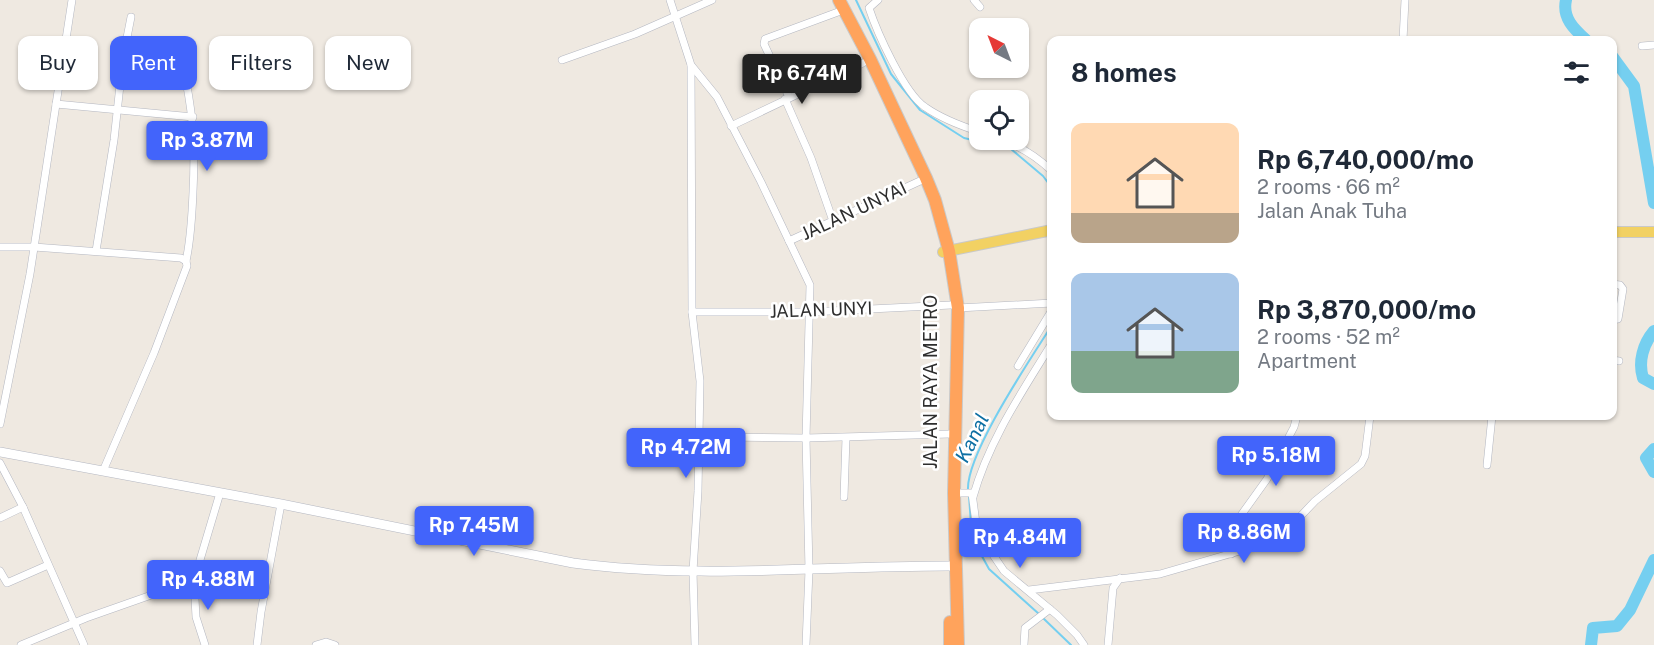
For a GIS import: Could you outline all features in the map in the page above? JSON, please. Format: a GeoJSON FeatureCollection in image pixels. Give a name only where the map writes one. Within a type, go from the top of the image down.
{"type":"FeatureCollection","features":[{"type":"Feature","properties":{"kind":"highway"},"geometry":{"type":"LineString","coordinates":[[837,4],[920,181],[946,251]]}},
{"type":"Feature","properties":{"kind":"highway"},"geometry":{"type":"LineString","coordinates":[[837,4],[870,59],[926,178],[938,211],[946,251],[954,307],[958,387],[953,566],[958,645]]}},
{"type":"Feature","properties":{"kind":"highway","name":"JALAN RAYA METRO"},"geometry":{"type":"LineString","coordinates":[[950,645],[953,566],[950,434],[954,307]]}},
{"type":"Feature","properties":{"kind":"main road"},"geometry":{"type":"LineString","coordinates":[[946,251],[1047,231]]}},
{"type":"Feature","properties":{"kind":"main road"},"geometry":{"type":"LineString","coordinates":[[1617,232],[1652,232]]}},
{"type":"Feature","properties":{"kind":"street"},"geometry":{"type":"LineString","coordinates":[[0,424],[4,393],[34,247],[72,0]]}},
{"type":"Feature","properties":{"kind":"street"},"geometry":{"type":"LineString","coordinates":[[670,0],[691,65],[692,312],[700,381],[700,435],[693,571],[695,645]]}},
{"type":"Feature","properties":{"kind":"street"},"geometry":{"type":"LineString","coordinates":[[562,60],[635,34],[711,0]]}},
{"type":"Feature","properties":{"kind":"street"},"geometry":{"type":"LineString","coordinates":[[878,0],[869,8],[876,30],[902,79],[923,106],[953,123],[969,128]]}},
{"type":"Feature","properties":{"kind":"street"},"geometry":{"type":"LineString","coordinates":[[974,0],[980,8]]}},
{"type":"Feature","properties":{"kind":"street"},"geometry":{"type":"LineString","coordinates":[[1403,36],[1405,0]]}},
{"type":"Feature","properties":{"kind":"street"},"geometry":{"type":"LineString","coordinates":[[833,221],[811,158],[764,44],[765,39],[837,4]]}},
{"type":"Feature","properties":{"kind":"street"},"geometry":{"type":"LineString","coordinates":[[96,251],[120,77],[131,17]]}},
{"type":"Feature","properties":{"kind":"street"},"geometry":{"type":"LineString","coordinates":[[1642,46],[1654,45]]}},
{"type":"Feature","properties":{"kind":"street"},"geometry":{"type":"LineString","coordinates":[[731,126],[863,63]]}},
{"type":"Feature","properties":{"kind":"street"},"geometry":{"type":"LineString","coordinates":[[691,65],[717,97],[810,285],[806,438],[809,570],[806,645]]}},
{"type":"Feature","properties":{"kind":"street"},"geometry":{"type":"LineString","coordinates":[[103,471],[154,353],[187,266],[191,237],[195,156],[188,90]]}},
{"type":"Feature","properties":{"kind":"street"},"geometry":{"type":"LineString","coordinates":[[56,104],[192,117]]}},
{"type":"Feature","properties":{"kind":"street"},"geometry":{"type":"LineString","coordinates":[[1025,150],[1047,166]]}},
{"type":"Feature","properties":{"kind":"street","name":"JALAN UNYAI"},"geometry":{"type":"LineString","coordinates":[[789,241],[920,181]]}},
{"type":"Feature","properties":{"kind":"street"},"geometry":{"type":"LineString","coordinates":[[0,247],[96,251],[182,258],[186,261]]}},
{"type":"Feature","properties":{"kind":"street"},"geometry":{"type":"LineString","coordinates":[[1617,285],[1623,288],[1617,319]]}},
{"type":"Feature","properties":{"kind":"street","name":"JALAN UNYI"},"geometry":{"type":"LineString","coordinates":[[692,312],[810,312],[1047,303]]}},
{"type":"Feature","properties":{"kind":"street"},"geometry":{"type":"LineString","coordinates":[[1018,366],[1047,318]]}},
{"type":"Feature","properties":{"kind":"street"},"geometry":{"type":"LineString","coordinates":[[1047,352],[991,447],[972,495],[976,523],[987,546],[1004,571],[1029,590],[1048,610],[1077,634],[1084,645]]}},
{"type":"Feature","properties":{"kind":"street"},"geometry":{"type":"LineString","coordinates":[[1231,554],[1234,525],[1267,478],[1296,420]]}},
{"type":"Feature","properties":{"kind":"street"},"geometry":{"type":"LineString","coordinates":[[1029,590],[1170,572],[1283,537],[1315,501],[1361,464],[1365,456],[1370,420]]}},
{"type":"Feature","properties":{"kind":"street"},"geometry":{"type":"LineString","coordinates":[[1487,465],[1492,420]]}},
{"type":"Feature","properties":{"kind":"street"},"geometry":{"type":"LineString","coordinates":[[700,435],[846,438],[950,434]]}},
{"type":"Feature","properties":{"kind":"street"},"geometry":{"type":"LineString","coordinates":[[844,497],[846,438]]}},
{"type":"Feature","properties":{"kind":"street"},"geometry":{"type":"LineString","coordinates":[[0,452],[281,504],[573,563],[619,569],[809,570],[953,566]]}},
{"type":"Feature","properties":{"kind":"street"},"geometry":{"type":"LineString","coordinates":[[0,463],[23,507],[84,645]]}},
{"type":"Feature","properties":{"kind":"street"},"geometry":{"type":"LineString","coordinates":[[205,645],[196,617],[194,580],[220,493]]}},
{"type":"Feature","properties":{"kind":"street"},"geometry":{"type":"LineString","coordinates":[[956,493],[972,495]]}},
{"type":"Feature","properties":{"kind":"street"},"geometry":{"type":"LineString","coordinates":[[257,645],[281,504]]}},
{"type":"Feature","properties":{"kind":"street"},"geometry":{"type":"LineString","coordinates":[[0,518],[23,507]]}},
{"type":"Feature","properties":{"kind":"street"},"geometry":{"type":"LineString","coordinates":[[0,571],[7,583],[48,565]]}},
{"type":"Feature","properties":{"kind":"street"},"geometry":{"type":"LineString","coordinates":[[1108,645],[1113,588],[1120,578]]}},
{"type":"Feature","properties":{"kind":"street"},"geometry":{"type":"LineString","coordinates":[[21,645],[74,623],[194,580]]}},
{"type":"Feature","properties":{"kind":"street"},"geometry":{"type":"LineString","coordinates":[[1024,645],[1025,628],[1048,610]]}},
{"type":"Feature","properties":{"kind":"street"},"geometry":{"type":"LineString","coordinates":[[316,645],[326,642],[335,645]]}},
{"type":"Feature","properties":{"kind":"waterway","name":"Kanal"},"geometry":{"type":"LineString","coordinates":[[856,0],[891,74],[920,110],[964,138],[1011,149],[1047,181]]}},
{"type":"Feature","properties":{"kind":"waterway"},"geometry":{"type":"LineString","coordinates":[[1566,0],[1567,18],[1582,36]]}},
{"type":"Feature","properties":{"kind":"waterway"},"geometry":{"type":"LineString","coordinates":[[1617,63],[1634,86],[1654,203]]}},
{"type":"Feature","properties":{"kind":"waterway"},"geometry":{"type":"LineString","coordinates":[[1654,331],[1644,347],[1641,360],[1643,378],[1654,384]]}},
{"type":"Feature","properties":{"kind":"waterway","name":"Kanal"},"geometry":{"type":"LineString","coordinates":[[968,490],[970,474],[988,431],[1047,333]]}},
{"type":"Feature","properties":{"kind":"waterway"},"geometry":{"type":"LineString","coordinates":[[1654,449],[1646,458],[1654,472]]}},
{"type":"Feature","properties":{"kind":"waterway","name":"Kanal"},"geometry":{"type":"LineString","coordinates":[[969,496],[972,538],[989,569],[1039,614]]}},
{"type":"Feature","properties":{"kind":"waterway"},"geometry":{"type":"LineString","coordinates":[[1591,645],[1593,628],[1617,626],[1630,610],[1654,560]]}},
{"type":"Feature","properties":{"kind":"waterway","name":"Kanal"},"geometry":{"type":"LineString","coordinates":[[1043,618],[1071,645]]}}]}
